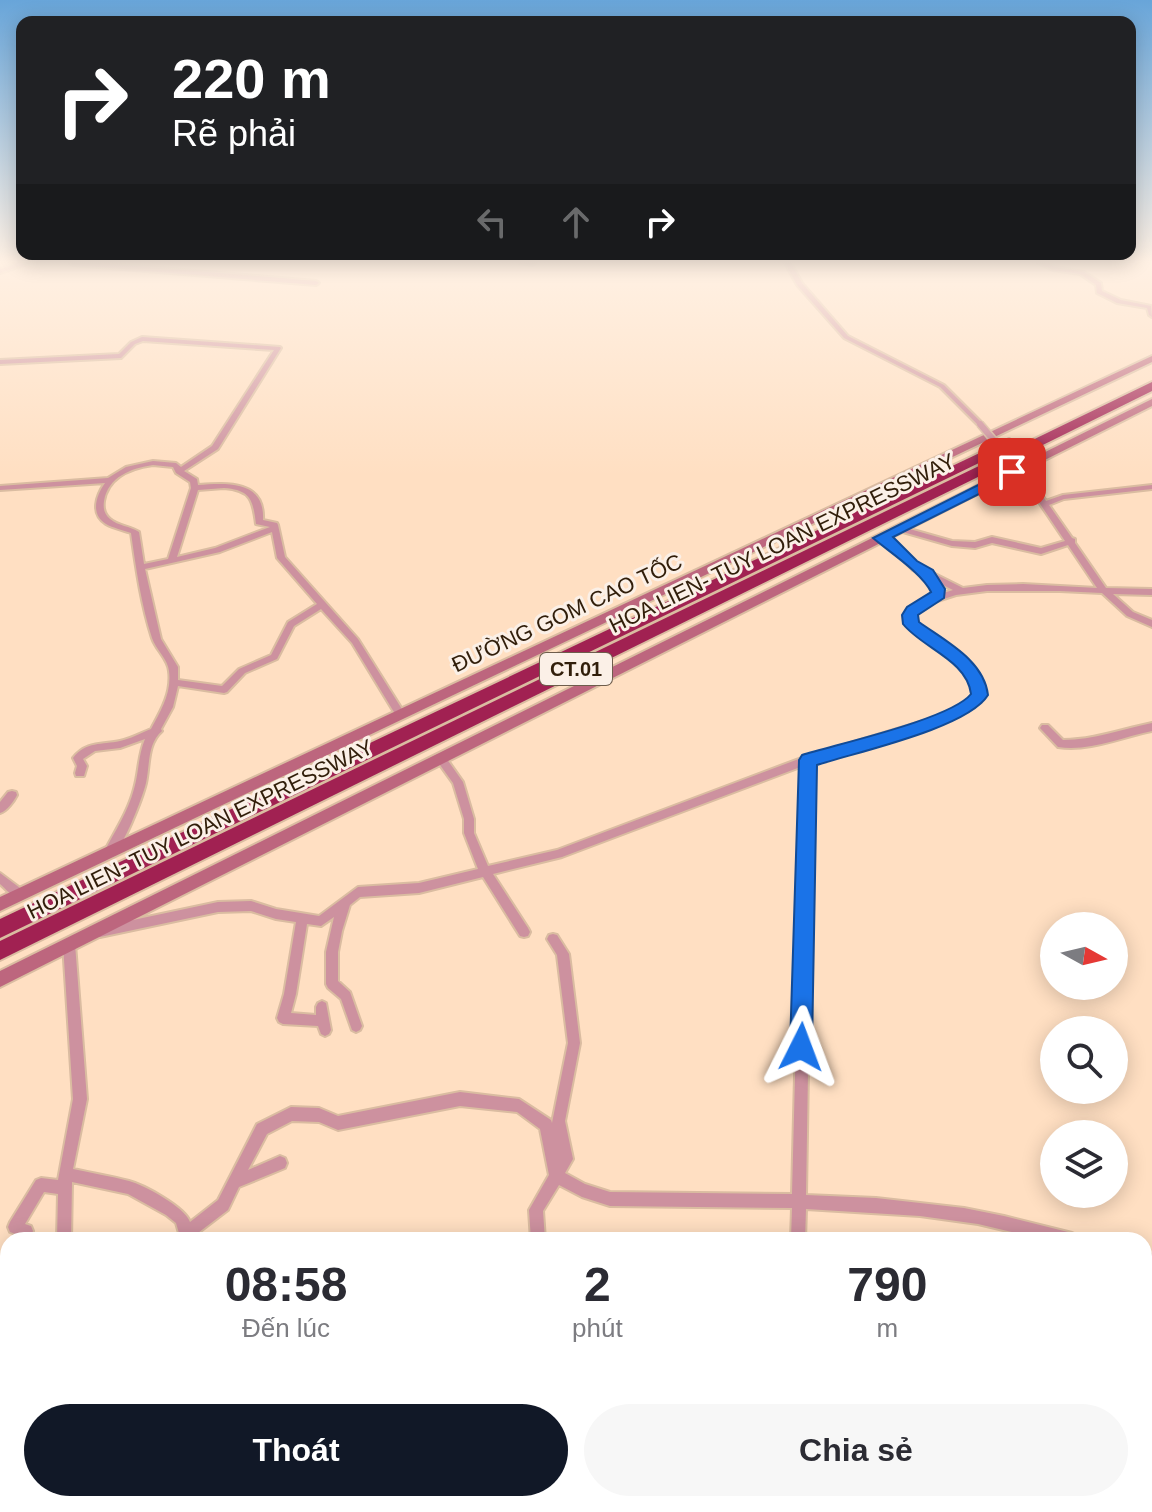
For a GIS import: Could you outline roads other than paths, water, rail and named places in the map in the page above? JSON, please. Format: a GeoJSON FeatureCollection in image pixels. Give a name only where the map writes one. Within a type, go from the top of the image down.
{"type":"FeatureCollection","features":[{"type":"Feature","properties":{"kind":"highway","name":"HOA LIEN- TUY LOAN EXPRESSWAY"},"geometry":{"type":"LineString","coordinates":[[0,929],[1152,374]]}},
{"type":"Feature","properties":{"kind":"highway","name":"HOA LIEN- TUY LOAN EXPRESSWAY"},"geometry":{"type":"LineString","coordinates":[[0,951],[1152,386]]}},
{"type":"Feature","properties":{"kind":"main road","name":"ĐƯỜNG GOM CAO TỐC"},"geometry":{"type":"LineString","coordinates":[[0,904],[1152,359]]}},
{"type":"Feature","properties":{"kind":"main road"},"geometry":{"type":"LineString","coordinates":[[0,979],[1152,402]]}},
{"type":"Feature","properties":{"kind":"street"},"geometry":{"type":"LineString","coordinates":[[843,334],[942,386],[980,424],[1030,483],[1103,590],[1130,614],[1152,624]]}},
{"type":"Feature","properties":{"kind":"street"},"geometry":{"type":"LineString","coordinates":[[0,362],[121,356],[133,343],[142,339],[278,348],[215,447],[179,471]]}},
{"type":"Feature","properties":{"kind":"street"},"geometry":{"type":"LineString","coordinates":[[109,852],[136,801],[144,772],[143,757],[171,705],[174,667],[158,640],[144,582],[144,567],[136,552],[135,532],[106,520],[99,511],[100,500],[111,480],[126,470],[170,463],[194,481],[195,488],[172,559]]}},
{"type":"Feature","properties":{"kind":"street"},"geometry":{"type":"LineString","coordinates":[[0,488],[111,480]]}},
{"type":"Feature","properties":{"kind":"street"},"geometry":{"type":"LineString","coordinates":[[195,488],[230,485],[245,489],[260,511],[259,522],[274,525],[281,558],[355,641],[400,714]]}},
{"type":"Feature","properties":{"kind":"street"},"geometry":{"type":"LineString","coordinates":[[1045,504],[1063,497],[1152,487]]}},
{"type":"Feature","properties":{"kind":"street"},"geometry":{"type":"LineString","coordinates":[[899,528],[952,543],[975,545],[992,540],[1041,551],[1072,541]]}},
{"type":"Feature","properties":{"kind":"street"},"geometry":{"type":"LineString","coordinates":[[144,567],[217,550],[273,529]]}},
{"type":"Feature","properties":{"kind":"street"},"geometry":{"type":"LineString","coordinates":[[880,538],[891,542],[912,565],[962,591]]}},
{"type":"Feature","properties":{"kind":"street"},"geometry":{"type":"LineString","coordinates":[[927,574],[939,594]]}},
{"type":"Feature","properties":{"kind":"street"},"geometry":{"type":"LineString","coordinates":[[90,934],[218,907],[251,906],[321,921],[358,892],[419,888],[558,854],[808,760],[940,720],[978,700],[978,681],[968,668],[911,624],[913,611],[939,594],[995,588],[1152,592]]}},
{"type":"Feature","properties":{"kind":"street"},"geometry":{"type":"LineString","coordinates":[[173,682],[224,690],[242,671],[274,657],[291,624],[321,605]]}},
{"type":"Feature","properties":{"kind":"street"},"geometry":{"type":"LineString","coordinates":[[1045,728],[1061,744],[1073,745],[1106,740],[1152,727]]}},
{"type":"Feature","properties":{"kind":"street"},"geometry":{"type":"LineString","coordinates":[[80,773],[82,766],[78,758],[81,753],[100,744],[122,744],[157,731]]}},
{"type":"Feature","properties":{"kind":"street"},"geometry":{"type":"LineString","coordinates":[[440,758],[458,782],[469,819],[469,833],[486,872],[524,932]]}},
{"type":"Feature","properties":{"kind":"street"},"geometry":{"type":"LineString","coordinates":[[798,1232],[808,760]]}},
{"type":"Feature","properties":{"kind":"street"},"geometry":{"type":"LineString","coordinates":[[0,809],[12,795]]}},
{"type":"Feature","properties":{"kind":"street"},"geometry":{"type":"LineString","coordinates":[[0,878],[20,894]]}},
{"type":"Feature","properties":{"kind":"street"},"geometry":{"type":"LineString","coordinates":[[347,899],[340,916],[331,968],[332,984],[346,996],[356,1026]]}},
{"type":"Feature","properties":{"kind":"street"},"geometry":{"type":"LineString","coordinates":[[302,919],[283,1018],[323,1020]]}},
{"type":"Feature","properties":{"kind":"street"},"geometry":{"type":"LineString","coordinates":[[537,1232],[536,1210],[566,1159],[558,1121],[574,1043],[563,954],[553,939]]}},
{"type":"Feature","properties":{"kind":"street"},"geometry":{"type":"LineString","coordinates":[[64,1232],[65,1181],[80,1099],[69,944]]}},
{"type":"Feature","properties":{"kind":"street"},"geometry":{"type":"LineString","coordinates":[[193,1232],[223,1205],[262,1129],[291,1114],[319,1115],[338,1123],[460,1099],[519,1106],[546,1125],[556,1176]]}},
{"type":"Feature","properties":{"kind":"street"},"geometry":{"type":"LineString","coordinates":[[236,1182],[280,1163]]}},
{"type":"Feature","properties":{"kind":"street"},"geometry":{"type":"LineString","coordinates":[[556,1176],[582,1190],[610,1199],[800,1202],[967,1215],[1038,1232]]}},
{"type":"Feature","properties":{"kind":"street"},"geometry":{"type":"LineString","coordinates":[[26,1231],[15,1227],[41,1185],[65,1181],[144,1194],[182,1219],[186,1232]]}}]}
